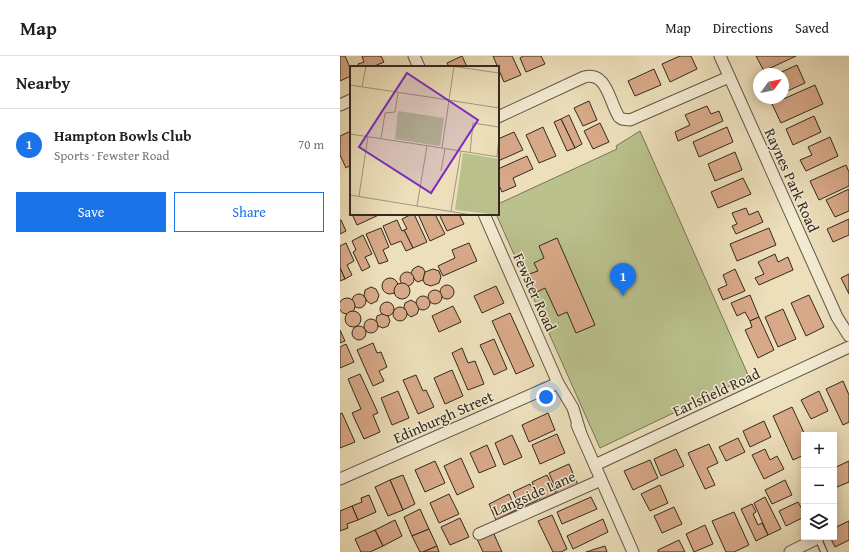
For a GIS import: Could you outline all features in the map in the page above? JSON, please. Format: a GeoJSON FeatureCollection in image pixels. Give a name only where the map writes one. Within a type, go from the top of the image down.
{"type":"FeatureCollection","features":[{"type":"Feature","properties":{"kind":"street"},"geometry":{"type":"LineString","coordinates":[[414,56],[418,66]]}},
{"type":"Feature","properties":{"kind":"street","name":"Raynes Park Road"},"geometry":{"type":"LineString","coordinates":[[720,56],[837,317],[848,348]]}},
{"type":"Feature","properties":{"kind":"street"},"geometry":{"type":"LineString","coordinates":[[499,117],[589,75],[601,80],[619,117],[630,120],[729,77]]}},
{"type":"Feature","properties":{"kind":"street"},"geometry":{"type":"LineString","coordinates":[[340,105],[350,100]]}},
{"type":"Feature","properties":{"kind":"street","name":"Fewster Road"},"geometry":{"type":"LineString","coordinates":[[484,215],[558,383],[560,396],[580,431],[633,552]]}},
{"type":"Feature","properties":{"kind":"street","name":"Raynes Park Road"},"geometry":{"type":"LineString","coordinates":[[837,317],[849,336]]}},
{"type":"Feature","properties":{"kind":"street","name":"Earlsfield Road"},"geometry":{"type":"LineString","coordinates":[[595,465],[848,348]]}},
{"type":"Feature","properties":{"kind":"street","name":"Edinburgh Street"},"geometry":{"type":"LineString","coordinates":[[340,479],[558,383]]}},
{"type":"Feature","properties":{"kind":"street","name":"Langside Lane"},"geometry":{"type":"LineString","coordinates":[[480,534],[601,480]]}},
{"type":"Feature","properties":{"kind":"street"},"geometry":{"type":"LineString","coordinates":[[790,552],[814,540]]}},
{"type":"Feature","properties":{"kind":"lane"},"geometry":{"type":"LineString","coordinates":[[819,540],[824,552]]}},
{"type":"Feature","properties":{"kind":"green space"},"geometry":{"type":"Polygon","coordinates":[[[640,131],[749,377],[600,448],[496,215],[499,215],[499,204],[617,149],[616,146],[640,131]]]}},
{"type":"Feature","properties":{"kind":"building"},"geometry":{"type":"Polygon","coordinates":[[[340,56],[345,56],[350,68],[350,76],[340,81],[340,56]]]}},
{"type":"Feature","properties":{"kind":"building"},"geometry":{"type":"Polygon","coordinates":[[[362,56],[381,56],[384,62],[374,66],[359,66],[358,64],[364,62],[362,56]]]}},
{"type":"Feature","properties":{"kind":"building"},"geometry":{"type":"Polygon","coordinates":[[[462,56],[467,66],[448,66],[447,63],[462,56]]]}},
{"type":"Feature","properties":{"kind":"building"},"geometry":{"type":"Polygon","coordinates":[[[493,56],[512,56],[521,75],[504,82],[499,70],[499,66],[497,66],[493,56]]]}},
{"type":"Feature","properties":{"kind":"building"},"geometry":{"type":"Polygon","coordinates":[[[523,56],[541,56],[545,64],[526,72],[520,58],[523,56]]]}},
{"type":"Feature","properties":{"kind":"building"},"geometry":{"type":"Polygon","coordinates":[[[680,56],[691,56],[697,69],[670,82],[662,64],[680,56]]]}},
{"type":"Feature","properties":{"kind":"building"},"geometry":{"type":"Polygon","coordinates":[[[756,56],[796,56],[770,68],[762,68],[756,56]]]}},
{"type":"Feature","properties":{"kind":"building"},"geometry":{"type":"Polygon","coordinates":[[[797,65],[805,83],[789,90],[789,69],[797,65]]]}},
{"type":"Feature","properties":{"kind":"building"},"geometry":{"type":"Polygon","coordinates":[[[654,69],[661,85],[635,96],[628,81],[654,69]]]}},
{"type":"Feature","properties":{"kind":"building"},"geometry":{"type":"Polygon","coordinates":[[[815,85],[823,104],[781,123],[772,104],[789,104],[789,96],[815,85]]]}},
{"type":"Feature","properties":{"kind":"building"},"geometry":{"type":"Polygon","coordinates":[[[589,101],[597,120],[583,126],[574,108],[589,101]]]}},
{"type":"Feature","properties":{"kind":"building"},"geometry":{"type":"Polygon","coordinates":[[[707,106],[711,114],[719,111],[723,121],[678,141],[675,132],[690,125],[685,115],[707,106]]]}},
{"type":"Feature","properties":{"kind":"building"},"geometry":{"type":"Polygon","coordinates":[[[569,115],[582,144],[575,148],[561,119],[569,115]]]}},
{"type":"Feature","properties":{"kind":"building"},"geometry":{"type":"Polygon","coordinates":[[[814,116],[821,132],[793,145],[786,129],[814,116]]]}},
{"type":"Feature","properties":{"kind":"building"},"geometry":{"type":"Polygon","coordinates":[[[561,119],[575,148],[567,151],[554,122],[561,119]]]}},
{"type":"Feature","properties":{"kind":"building"},"geometry":{"type":"Polygon","coordinates":[[[600,123],[609,142],[593,149],[584,131],[600,123]]]}},
{"type":"Feature","properties":{"kind":"building"},"geometry":{"type":"Polygon","coordinates":[[[543,127],[556,156],[539,163],[526,135],[543,127]]]}},
{"type":"Feature","properties":{"kind":"building"},"geometry":{"type":"Polygon","coordinates":[[[727,127],[733,142],[699,157],[693,142],[727,127]]]}},
{"type":"Feature","properties":{"kind":"building"},"geometry":{"type":"Polygon","coordinates":[[[350,131],[350,166],[346,168],[340,155],[340,136],[350,131]]]}},
{"type":"Feature","properties":{"kind":"building"},"geometry":{"type":"Polygon","coordinates":[[[514,132],[523,150],[499,161],[499,139],[514,132]]]}},
{"type":"Feature","properties":{"kind":"building"},"geometry":{"type":"Polygon","coordinates":[[[830,137],[838,156],[806,171],[800,160],[812,155],[808,147],[830,137]]]}},
{"type":"Feature","properties":{"kind":"building"},"geometry":{"type":"Polygon","coordinates":[[[735,152],[742,170],[715,181],[708,164],[735,152]]]}},
{"type":"Feature","properties":{"kind":"building"},"geometry":{"type":"Polygon","coordinates":[[[527,156],[533,169],[513,178],[516,186],[502,192],[499,185],[499,169],[527,156]]]}},
{"type":"Feature","properties":{"kind":"building"},"geometry":{"type":"Polygon","coordinates":[[[846,165],[849,172],[849,186],[819,200],[810,181],[846,165]]]}},
{"type":"Feature","properties":{"kind":"building"},"geometry":{"type":"Polygon","coordinates":[[[743,178],[751,194],[718,208],[711,192],[743,178]]]}},
{"type":"Feature","properties":{"kind":"building"},"geometry":{"type":"Polygon","coordinates":[[[849,189],[849,211],[835,217],[826,200],[849,189]]]}},
{"type":"Feature","properties":{"kind":"building"},"geometry":{"type":"Polygon","coordinates":[[[746,208],[749,215],[758,211],[763,222],[736,234],[732,226],[737,224],[732,213],[746,208]]]}},
{"type":"Feature","properties":{"kind":"building"},"geometry":{"type":"Polygon","coordinates":[[[352,215],[379,215],[357,225],[352,215]]]}},
{"type":"Feature","properties":{"kind":"building"},"geometry":{"type":"Polygon","coordinates":[[[410,215],[414,215],[427,242],[413,248],[404,230],[407,229],[402,219],[410,215]]]}},
{"type":"Feature","properties":{"kind":"building"},"geometry":{"type":"Polygon","coordinates":[[[418,215],[436,215],[445,234],[430,241],[418,215]]]}},
{"type":"Feature","properties":{"kind":"building"},"geometry":{"type":"Polygon","coordinates":[[[439,215],[460,215],[464,224],[447,231],[439,215]]]}},
{"type":"Feature","properties":{"kind":"building"},"geometry":{"type":"Polygon","coordinates":[[[849,219],[849,235],[833,242],[827,229],[849,219]]]}},
{"type":"Feature","properties":{"kind":"building"},"geometry":{"type":"Polygon","coordinates":[[[340,220],[346,231],[340,234],[340,220]]]}},
{"type":"Feature","properties":{"kind":"building"},"geometry":{"type":"Polygon","coordinates":[[[397,220],[413,248],[406,251],[401,241],[391,245],[383,226],[397,220]]]}},
{"type":"Feature","properties":{"kind":"building"},"geometry":{"type":"Polygon","coordinates":[[[381,228],[389,247],[383,250],[388,261],[379,264],[366,234],[381,228]]]}},
{"type":"Feature","properties":{"kind":"building"},"geometry":{"type":"Polygon","coordinates":[[[769,228],[776,245],[737,261],[730,244],[769,228]]]}},
{"type":"Feature","properties":{"kind":"building"},"geometry":{"type":"Polygon","coordinates":[[[363,235],[372,254],[365,257],[370,267],[362,271],[353,252],[356,250],[352,241],[363,235]]]}},
{"type":"Feature","properties":{"kind":"building"},"geometry":{"type":"Polygon","coordinates":[[[557,238],[595,325],[576,333],[567,312],[558,316],[545,288],[537,292],[529,274],[538,271],[534,263],[544,258],[539,246],[557,238]]]}},
{"type":"Feature","properties":{"kind":"building"},"geometry":{"type":"Polygon","coordinates":[[[346,243],[354,261],[347,265],[352,275],[345,279],[340,268],[340,246],[346,243]]]}},
{"type":"Feature","properties":{"kind":"building"},"geometry":{"type":"Polygon","coordinates":[[[469,243],[477,261],[443,276],[438,266],[455,258],[452,250],[469,243]]]}},
{"type":"Feature","properties":{"kind":"building"},"geometry":{"type":"Polygon","coordinates":[[[775,254],[778,262],[788,257],[793,270],[759,285],[755,278],[764,274],[758,262],[775,254]]]}},
{"type":"Feature","properties":{"kind":"building"},"geometry":{"type":"Polygon","coordinates":[[[418,266],[423,268],[425,272],[423,280],[418,282],[411,273],[413,269],[418,266]]]}},
{"type":"Feature","properties":{"kind":"building"},"geometry":{"type":"Polygon","coordinates":[[[340,268],[345,279],[340,281],[340,268]]]}},
{"type":"Feature","properties":{"kind":"building"},"geometry":{"type":"Polygon","coordinates":[[[433,269],[439,271],[441,277],[439,283],[431,286],[425,284],[423,280],[425,272],[433,269]]]}},
{"type":"Feature","properties":{"kind":"building"},"geometry":{"type":"Polygon","coordinates":[[[735,269],[745,291],[723,300],[718,289],[727,285],[723,275],[735,269]]]}},
{"type":"Feature","properties":{"kind":"building"},"geometry":{"type":"Polygon","coordinates":[[[407,272],[412,274],[414,279],[412,284],[407,286],[402,284],[400,279],[402,274],[407,272]]]}},
{"type":"Feature","properties":{"kind":"building"},"geometry":{"type":"Polygon","coordinates":[[[849,274],[849,294],[841,278],[849,274]]]}},
{"type":"Feature","properties":{"kind":"building"},"geometry":{"type":"Polygon","coordinates":[[[390,278],[397,283],[398,286],[393,293],[390,294],[383,289],[382,286],[387,279],[390,278]]]}},
{"type":"Feature","properties":{"kind":"building"},"geometry":{"type":"Polygon","coordinates":[[[402,283],[409,288],[410,291],[405,298],[402,299],[395,294],[394,291],[399,284],[402,283]]]}},
{"type":"Feature","properties":{"kind":"building"},"geometry":{"type":"Polygon","coordinates":[[[444,285],[450,285],[454,289],[454,295],[450,299],[444,299],[440,295],[440,289],[444,285]]]}},
{"type":"Feature","properties":{"kind":"building"},"geometry":{"type":"Polygon","coordinates":[[[496,286],[504,303],[482,313],[474,296],[496,286]]]}},
{"type":"Feature","properties":{"kind":"building"},"geometry":{"type":"Polygon","coordinates":[[[371,287],[376,289],[379,295],[377,301],[371,304],[364,296],[365,290],[371,287]]]}},
{"type":"Feature","properties":{"kind":"building"},"geometry":{"type":"Polygon","coordinates":[[[435,290],[440,292],[442,297],[440,302],[435,304],[430,302],[428,297],[430,292],[435,290]]]}},
{"type":"Feature","properties":{"kind":"building"},"geometry":{"type":"Polygon","coordinates":[[[359,294],[364,296],[366,301],[364,306],[359,308],[354,306],[352,301],[354,296],[359,294]]]}},
{"type":"Feature","properties":{"kind":"building"},"geometry":{"type":"Polygon","coordinates":[[[750,295],[759,317],[750,321],[745,312],[737,316],[731,303],[750,295]]]}},
{"type":"Feature","properties":{"kind":"building"},"geometry":{"type":"Polygon","coordinates":[[[809,295],[824,327],[806,336],[791,303],[809,295]]]}},
{"type":"Feature","properties":{"kind":"building"},"geometry":{"type":"Polygon","coordinates":[[[423,296],[428,298],[430,303],[428,308],[423,310],[418,308],[416,303],[418,298],[423,296]]]}},
{"type":"Feature","properties":{"kind":"building"},"geometry":{"type":"Polygon","coordinates":[[[347,298],[354,303],[355,306],[350,313],[347,314],[340,309],[339,306],[344,299],[347,298]]]}},
{"type":"Feature","properties":{"kind":"building"},"geometry":{"type":"Polygon","coordinates":[[[411,300],[416,303],[419,309],[417,314],[411,317],[407,314],[404,307],[405,303],[411,300]]]}},
{"type":"Feature","properties":{"kind":"building"},"geometry":{"type":"Polygon","coordinates":[[[384,302],[390,302],[394,306],[394,312],[390,316],[384,316],[380,312],[380,306],[384,302]]]}},
{"type":"Feature","properties":{"kind":"building"},"geometry":{"type":"Polygon","coordinates":[[[453,306],[461,322],[439,332],[432,316],[453,306]]]}},
{"type":"Feature","properties":{"kind":"building"},"geometry":{"type":"Polygon","coordinates":[[[397,307],[403,307],[407,311],[407,317],[403,321],[397,321],[393,317],[393,311],[397,307]]]}},
{"type":"Feature","properties":{"kind":"building"},"geometry":{"type":"Polygon","coordinates":[[[783,309],[796,339],[778,347],[765,317],[783,309]]]}},
{"type":"Feature","properties":{"kind":"building"},"geometry":{"type":"Polygon","coordinates":[[[350,311],[356,311],[361,316],[359,325],[356,327],[350,327],[345,322],[345,316],[350,311]]]}},
{"type":"Feature","properties":{"kind":"building"},"geometry":{"type":"Polygon","coordinates":[[[510,313],[534,366],[516,374],[492,321],[510,313]]]}},
{"type":"Feature","properties":{"kind":"building"},"geometry":{"type":"Polygon","coordinates":[[[382,314],[388,316],[390,321],[388,326],[383,328],[378,326],[376,320],[377,316],[382,314]]]}},
{"type":"Feature","properties":{"kind":"building"},"geometry":{"type":"Polygon","coordinates":[[[759,317],[774,350],[758,358],[745,330],[752,327],[750,321],[759,317]]]}},
{"type":"Feature","properties":{"kind":"building"},"geometry":{"type":"Polygon","coordinates":[[[371,319],[376,321],[378,326],[376,331],[371,333],[366,331],[364,326],[366,321],[371,319]]]}},
{"type":"Feature","properties":{"kind":"building"},"geometry":{"type":"Polygon","coordinates":[[[356,326],[362,326],[366,330],[366,336],[362,340],[356,340],[352,336],[352,330],[356,326]]]}},
{"type":"Feature","properties":{"kind":"building"},"geometry":{"type":"Polygon","coordinates":[[[340,330],[345,341],[340,343],[340,330]]]}},
{"type":"Feature","properties":{"kind":"building"},"geometry":{"type":"Polygon","coordinates":[[[494,339],[507,369],[494,375],[480,345],[494,339]]]}},
{"type":"Feature","properties":{"kind":"building"},"geometry":{"type":"Polygon","coordinates":[[[373,343],[377,353],[381,352],[387,367],[379,371],[384,381],[373,386],[357,350],[373,343]]]}},
{"type":"Feature","properties":{"kind":"building"},"geometry":{"type":"Polygon","coordinates":[[[346,344],[354,362],[340,368],[340,347],[346,344]]]}},
{"type":"Feature","properties":{"kind":"building"},"geometry":{"type":"Polygon","coordinates":[[[462,348],[468,363],[475,361],[484,384],[468,390],[452,353],[462,348]]]}},
{"type":"Feature","properties":{"kind":"building"},"geometry":{"type":"Polygon","coordinates":[[[452,370],[463,396],[445,404],[434,378],[452,370]]]}},
{"type":"Feature","properties":{"kind":"building"},"geometry":{"type":"Polygon","coordinates":[[[360,374],[378,413],[373,415],[380,432],[364,439],[352,413],[361,409],[348,379],[360,374]]]}},
{"type":"Feature","properties":{"kind":"building"},"geometry":{"type":"Polygon","coordinates":[[[416,375],[423,391],[426,390],[434,407],[418,414],[403,380],[416,375]]]}},
{"type":"Feature","properties":{"kind":"building"},"geometry":{"type":"Polygon","coordinates":[[[843,381],[849,395],[849,422],[843,425],[826,389],[843,381]]]}},
{"type":"Feature","properties":{"kind":"building"},"geometry":{"type":"Polygon","coordinates":[[[398,391],[409,418],[392,425],[381,398],[398,391]]]}},
{"type":"Feature","properties":{"kind":"building"},"geometry":{"type":"Polygon","coordinates":[[[819,391],[828,411],[811,419],[801,400],[819,391]]]}},
{"type":"Feature","properties":{"kind":"building"},"geometry":{"type":"Polygon","coordinates":[[[792,407],[804,432],[801,432],[801,456],[793,460],[773,416],[792,407]]]}},
{"type":"Feature","properties":{"kind":"building"},"geometry":{"type":"Polygon","coordinates":[[[342,413],[355,442],[340,448],[340,414],[342,413]]]}},
{"type":"Feature","properties":{"kind":"building"},"geometry":{"type":"Polygon","coordinates":[[[548,413],[555,430],[529,442],[522,425],[548,413]]]}},
{"type":"Feature","properties":{"kind":"building"},"geometry":{"type":"Polygon","coordinates":[[[764,421],[771,437],[750,447],[743,431],[764,421]]]}},
{"type":"Feature","properties":{"kind":"building"},"geometry":{"type":"Polygon","coordinates":[[[557,434],[565,453],[540,464],[532,445],[557,434]]]}},
{"type":"Feature","properties":{"kind":"building"},"geometry":{"type":"Polygon","coordinates":[[[512,435],[522,457],[504,465],[495,443],[512,435]]]}},
{"type":"Feature","properties":{"kind":"building"},"geometry":{"type":"Polygon","coordinates":[[[738,438],[745,452],[726,461],[719,447],[738,438]]]}},
{"type":"Feature","properties":{"kind":"building"},"geometry":{"type":"Polygon","coordinates":[[[709,444],[718,463],[707,468],[715,485],[705,489],[688,453],[709,444]]]}},
{"type":"Feature","properties":{"kind":"building"},"geometry":{"type":"Polygon","coordinates":[[[487,445],[496,466],[479,473],[470,453],[487,445]]]}},
{"type":"Feature","properties":{"kind":"building"},"geometry":{"type":"Polygon","coordinates":[[[676,449],[684,466],[661,476],[654,459],[676,449]]]}},
{"type":"Feature","properties":{"kind":"building"},"geometry":{"type":"Polygon","coordinates":[[[765,449],[770,460],[777,456],[784,469],[764,479],[752,455],[765,449]]]}},
{"type":"Feature","properties":{"kind":"building"},"geometry":{"type":"Polygon","coordinates":[[[461,458],[474,487],[457,495],[444,466],[461,458]]]}},
{"type":"Feature","properties":{"kind":"building"},"geometry":{"type":"Polygon","coordinates":[[[650,460],[658,478],[633,490],[624,471],[650,460]]]}},
{"type":"Feature","properties":{"kind":"building"},"geometry":{"type":"Polygon","coordinates":[[[435,461],[445,483],[425,492],[415,470],[435,461]]]}},
{"type":"Feature","properties":{"kind":"building"},"geometry":{"type":"Polygon","coordinates":[[[849,461],[849,482],[837,487],[837,468],[837,467],[849,461]]]}},
{"type":"Feature","properties":{"kind":"building"},"geometry":{"type":"Polygon","coordinates":[[[569,464],[578,485],[558,494],[549,473],[569,464]]]}},
{"type":"Feature","properties":{"kind":"building"},"geometry":{"type":"Polygon","coordinates":[[[403,475],[415,504],[403,510],[390,480],[403,475]]]}},
{"type":"Feature","properties":{"kind":"building"},"geometry":{"type":"Polygon","coordinates":[[[547,475],[556,493],[540,500],[532,482],[547,475]]]}},
{"type":"Feature","properties":{"kind":"building"},"geometry":{"type":"Polygon","coordinates":[[[390,480],[403,510],[388,516],[375,487],[390,480]]]}},
{"type":"Feature","properties":{"kind":"building"},"geometry":{"type":"Polygon","coordinates":[[[785,480],[792,495],[772,504],[765,490],[785,480]]]}},
{"type":"Feature","properties":{"kind":"building"},"geometry":{"type":"Polygon","coordinates":[[[530,484],[538,500],[520,508],[513,492],[530,484]]]}},
{"type":"Feature","properties":{"kind":"building"},"geometry":{"type":"Polygon","coordinates":[[[660,485],[668,503],[650,511],[641,494],[660,485]]]}},
{"type":"Feature","properties":{"kind":"building"},"geometry":{"type":"Polygon","coordinates":[[[449,494],[459,514],[439,523],[430,503],[449,494]]]}},
{"type":"Feature","properties":{"kind":"building"},"geometry":{"type":"Polygon","coordinates":[[[509,494],[516,510],[496,520],[489,504],[509,494]]]}},
{"type":"Feature","properties":{"kind":"building"},"geometry":{"type":"Polygon","coordinates":[[[369,495],[376,512],[358,520],[352,506],[362,502],[361,498],[369,495]]]}},
{"type":"Feature","properties":{"kind":"building"},"geometry":{"type":"Polygon","coordinates":[[[591,497],[597,509],[562,524],[557,512],[591,497]]]}},
{"type":"Feature","properties":{"kind":"building"},"geometry":{"type":"Polygon","coordinates":[[[765,497],[781,529],[768,535],[754,503],[765,497]]]}},
{"type":"Feature","properties":{"kind":"building"},"geometry":{"type":"Polygon","coordinates":[[[798,502],[801,508],[801,518],[786,526],[779,511],[798,502]]]}},
{"type":"Feature","properties":{"kind":"building"},"geometry":{"type":"Polygon","coordinates":[[[752,504],[756,512],[753,514],[758,525],[762,523],[768,535],[756,541],[741,509],[752,504]]]}},
{"type":"Feature","properties":{"kind":"building"},"geometry":{"type":"Polygon","coordinates":[[[352,506],[358,520],[347,524],[348,528],[340,531],[340,511],[352,506]]]}},
{"type":"Feature","properties":{"kind":"building"},"geometry":{"type":"Polygon","coordinates":[[[674,507],[682,524],[662,533],[654,516],[674,507]]]}},
{"type":"Feature","properties":{"kind":"building"},"geometry":{"type":"Polygon","coordinates":[[[420,509],[429,529],[412,536],[404,517],[420,509]]]}},
{"type":"Feature","properties":{"kind":"building"},"geometry":{"type":"Polygon","coordinates":[[[734,512],[749,545],[734,552],[726,552],[712,521],[734,512]]]}},
{"type":"Feature","properties":{"kind":"building"},"geometry":{"type":"Polygon","coordinates":[[[552,515],[567,549],[561,552],[553,552],[538,521],[552,515]]]}},
{"type":"Feature","properties":{"kind":"building"},"geometry":{"type":"Polygon","coordinates":[[[460,518],[469,537],[450,545],[441,527],[460,518]]]}},
{"type":"Feature","properties":{"kind":"building"},"geometry":{"type":"Polygon","coordinates":[[[603,519],[608,532],[573,549],[567,536],[603,519]]]}},
{"type":"Feature","properties":{"kind":"building"},"geometry":{"type":"Polygon","coordinates":[[[395,520],[402,536],[383,546],[375,530],[395,520]]]}},
{"type":"Feature","properties":{"kind":"building"},"geometry":{"type":"Polygon","coordinates":[[[849,521],[849,540],[835,547],[832,540],[837,540],[837,527],[849,521]]]}},
{"type":"Feature","properties":{"kind":"building"},"geometry":{"type":"Polygon","coordinates":[[[705,525],[713,544],[694,552],[686,534],[705,525]]]}},
{"type":"Feature","properties":{"kind":"building"},"geometry":{"type":"Polygon","coordinates":[[[429,529],[437,546],[420,552],[412,536],[429,529]]]}},
{"type":"Feature","properties":{"kind":"building"},"geometry":{"type":"Polygon","coordinates":[[[375,530],[383,546],[370,552],[361,552],[355,539],[375,530]]]}},
{"type":"Feature","properties":{"kind":"building"},"geometry":{"type":"Polygon","coordinates":[[[493,532],[502,552],[483,552],[477,539],[493,532]]]}},
{"type":"Feature","properties":{"kind":"building"},"geometry":{"type":"Polygon","coordinates":[[[679,540],[685,552],[658,552],[658,550],[679,540]]]}},
{"type":"Feature","properties":{"kind":"building"},"geometry":{"type":"Polygon","coordinates":[[[437,546],[439,552],[423,552],[437,546]]]}},
{"type":"Feature","properties":{"kind":"building"},"geometry":{"type":"Polygon","coordinates":[[[605,546],[607,552],[586,552],[605,546]]]}},
{"type":"Feature","properties":{"kind":"place","name":"Hampton Bowls Club"},"geometry":{"type":"Point","coordinates":[623,296]}}]}
